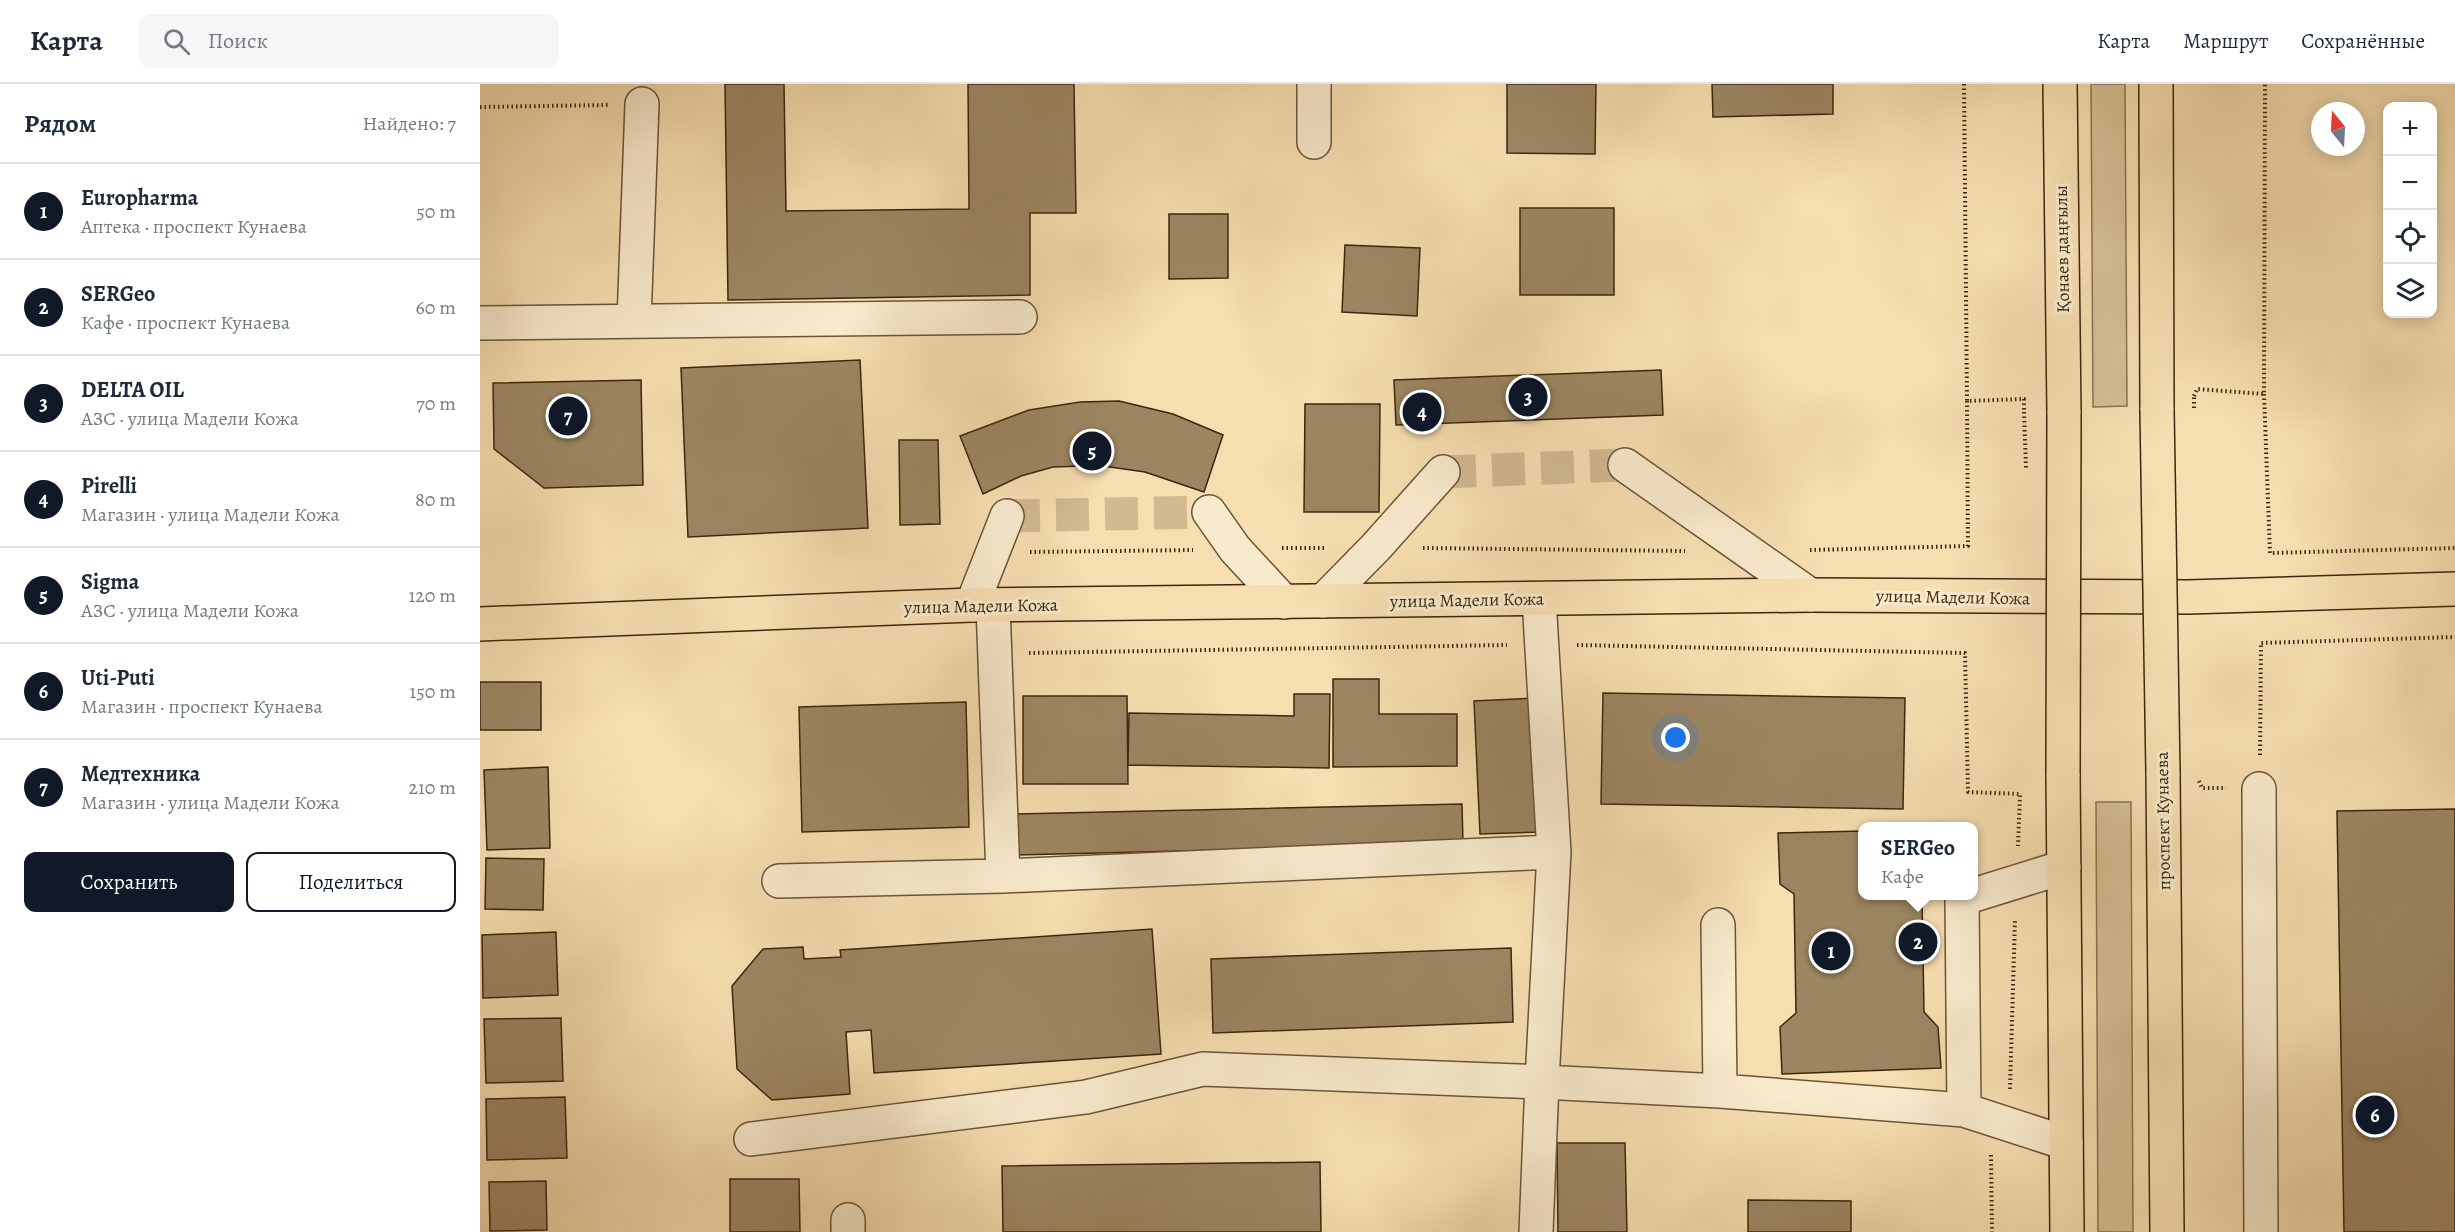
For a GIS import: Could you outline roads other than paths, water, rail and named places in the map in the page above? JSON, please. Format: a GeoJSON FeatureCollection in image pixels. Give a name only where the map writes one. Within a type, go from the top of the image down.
{"type":"FeatureCollection","features":[{"type":"Feature","properties":{"kind":"main road","name":"Қонаев даңғылы"},"geometry":{"type":"LineString","coordinates":[[2060,84],[2064,414],[2064,867]]}},
{"type":"Feature","properties":{"kind":"main road","name":"проспект Кунаева"},"geometry":{"type":"LineString","coordinates":[[2156,84],[2157,411],[2168,1232]]}},
{"type":"Feature","properties":{"kind":"main road","name":"улица Мадели Кожа"},"geometry":{"type":"LineString","coordinates":[[480,624],[983,606],[1810,595],[2188,597],[2455,589]]}},
{"type":"Feature","properties":{"kind":"main road"},"geometry":{"type":"LineString","coordinates":[[2064,867],[2067,1232]]}},
{"type":"Feature","properties":{"kind":"street"},"geometry":{"type":"LineString","coordinates":[[1314,84],[1314,142]]}},
{"type":"Feature","properties":{"kind":"street"},"geometry":{"type":"LineString","coordinates":[[634,321],[642,104]]}},
{"type":"Feature","properties":{"kind":"street"},"geometry":{"type":"LineString","coordinates":[[480,323],[1020,317]]}},
{"type":"Feature","properties":{"kind":"street"},"geometry":{"type":"LineString","coordinates":[[1625,465],[1810,595]]}},
{"type":"Feature","properties":{"kind":"street"},"geometry":{"type":"LineString","coordinates":[[1323,601],[1376,547],[1443,472]]}},
{"type":"Feature","properties":{"kind":"street"},"geometry":{"type":"LineString","coordinates":[[1209,512],[1235,549],[1284,602]]}},
{"type":"Feature","properties":{"kind":"street"},"geometry":{"type":"LineString","coordinates":[[1003,876],[995,654],[983,606],[993,552],[1007,516]]}},
{"type":"Feature","properties":{"kind":"street"},"geometry":{"type":"LineString","coordinates":[[1536,1232],[1554,852],[1539,599]]}},
{"type":"Feature","properties":{"kind":"street"},"geometry":{"type":"LineString","coordinates":[[2259,789],[2261,1232]]}},
{"type":"Feature","properties":{"kind":"street"},"geometry":{"type":"LineString","coordinates":[[779,881],[1003,876],[1554,852]]}},
{"type":"Feature","properties":{"kind":"street"},"geometry":{"type":"LineString","coordinates":[[1978,893],[2064,867]]}},
{"type":"Feature","properties":{"kind":"street"},"geometry":{"type":"LineString","coordinates":[[1962,900],[1988,1118]]}},
{"type":"Feature","properties":{"kind":"street"},"geometry":{"type":"LineString","coordinates":[[1718,925],[1720,1091]]}},
{"type":"Feature","properties":{"kind":"street"},"geometry":{"type":"LineString","coordinates":[[751,1139],[1086,1097],[1203,1069],[1720,1091],[1988,1118],[2066,1143]]}},
{"type":"Feature","properties":{"kind":"tunnel"},"geometry":{"type":"LineString","coordinates":[[1443,472],[1625,465]]}},
{"type":"Feature","properties":{"kind":"tunnel"},"geometry":{"type":"LineString","coordinates":[[1007,516],[1209,512]]}},
{"type":"Feature","properties":{"kind":"place","name":"DELTA OIL"},"geometry":{"type":"Point","coordinates":[1528,397]}},
{"type":"Feature","properties":{"kind":"place","name":"Pirelli"},"geometry":{"type":"Point","coordinates":[1422,412]}},
{"type":"Feature","properties":{"kind":"place","name":"Медтехника"},"geometry":{"type":"Point","coordinates":[568,416]}},
{"type":"Feature","properties":{"kind":"place","name":"Sigma"},"geometry":{"type":"Point","coordinates":[1092,451]}},
{"type":"Feature","properties":{"kind":"place","name":"SERGeo"},"geometry":{"type":"Point","coordinates":[1918,942]}},
{"type":"Feature","properties":{"kind":"place","name":"Europharma"},"geometry":{"type":"Point","coordinates":[1831,951]}},
{"type":"Feature","properties":{"kind":"place","name":"Uti-Puti"},"geometry":{"type":"Point","coordinates":[2375,1115]}}]}
